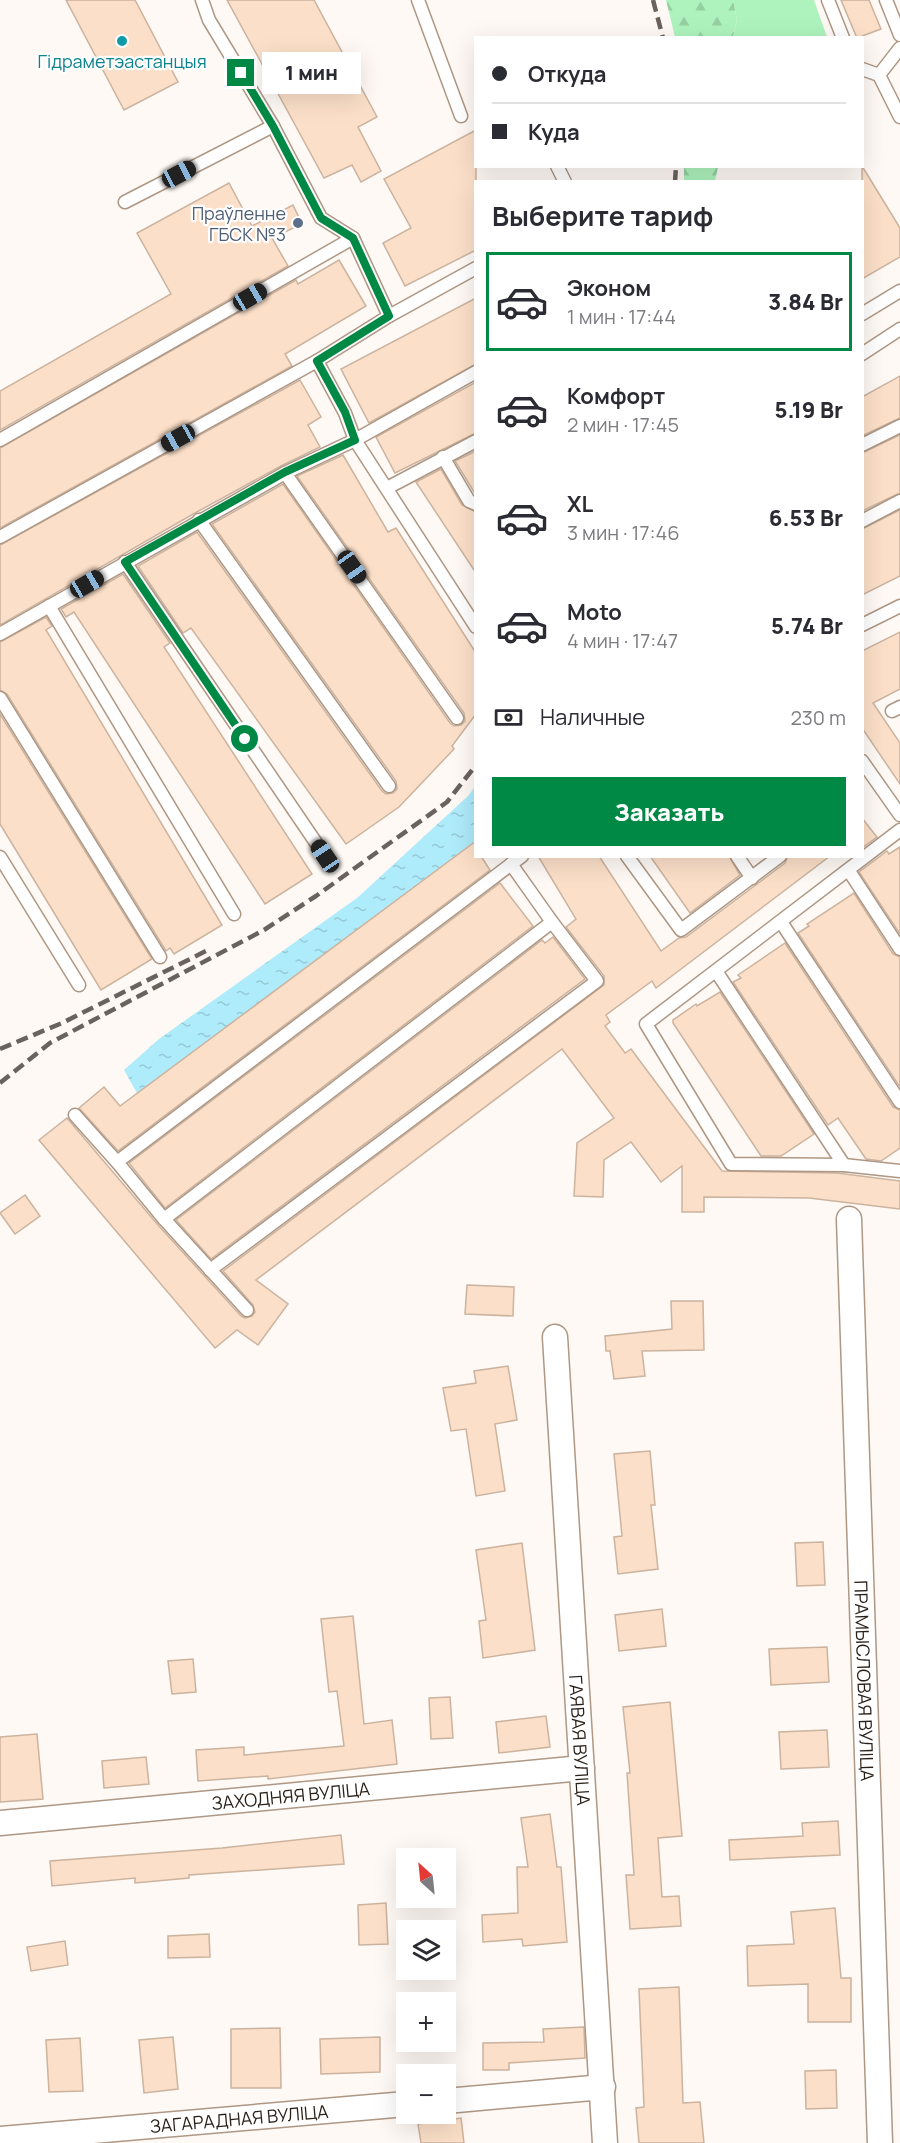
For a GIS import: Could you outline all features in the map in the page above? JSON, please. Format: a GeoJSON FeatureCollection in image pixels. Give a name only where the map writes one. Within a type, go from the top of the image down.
{"type":"FeatureCollection","features":[{"type":"Feature","properties":{"kind":"street","name":"ПРАМЫСЛОВАЯ ВУЛІЦА"},"geometry":{"type":"LineString","coordinates":[[849,1219],[880,2143]]}},
{"type":"Feature","properties":{"kind":"street","name":"ГАЯВАЯ ВУЛІЦА"},"geometry":{"type":"LineString","coordinates":[[555,1337],[605,2143]]}},
{"type":"Feature","properties":{"kind":"street","name":"ЗАХОДНЯЯ ВУЛІЦА"},"geometry":{"type":"LineString","coordinates":[[0,1823],[582,1768]]}},
{"type":"Feature","properties":{"kind":"street"},"geometry":{"type":"LineString","coordinates":[[456,2100],[603,2087]]}},
{"type":"Feature","properties":{"kind":"street","name":"ЗАГАРАДНАЯ ВУЛІЦА"},"geometry":{"type":"LineString","coordinates":[[0,2139],[396,2105]]}},
{"type":"Feature","properties":{"kind":"lane"},"geometry":{"type":"LineString","coordinates":[[202,0],[209,20],[273,126],[321,218],[353,238],[389,316]]}},
{"type":"Feature","properties":{"kind":"lane"},"geometry":{"type":"LineString","coordinates":[[418,0],[461,116]]}},
{"type":"Feature","properties":{"kind":"lane"},"geometry":{"type":"LineString","coordinates":[[828,0],[842,36]]}},
{"type":"Feature","properties":{"kind":"lane"},"geometry":{"type":"LineString","coordinates":[[886,0],[900,35]]}},
{"type":"Feature","properties":{"kind":"lane"},"geometry":{"type":"LineString","coordinates":[[879,75],[900,48]]}},
{"type":"Feature","properties":{"kind":"lane"},"geometry":{"type":"LineString","coordinates":[[864,70],[879,75],[900,117]]}},
{"type":"Feature","properties":{"kind":"lane"},"geometry":{"type":"LineString","coordinates":[[125,202],[273,126]]}},
{"type":"Feature","properties":{"kind":"lane"},"geometry":{"type":"LineString","coordinates":[[0,440],[353,238]]}},
{"type":"Feature","properties":{"kind":"lane"},"geometry":{"type":"LineString","coordinates":[[0,537],[317,361],[389,316],[474,268]]}},
{"type":"Feature","properties":{"kind":"lane"},"geometry":{"type":"LineString","coordinates":[[864,313],[900,291]]}},
{"type":"Feature","properties":{"kind":"lane"},"geometry":{"type":"LineString","coordinates":[[864,353],[900,329]]}},
{"type":"Feature","properties":{"kind":"lane"},"geometry":{"type":"LineString","coordinates":[[317,361],[345,412],[355,440],[471,613]]}},
{"type":"Feature","properties":{"kind":"lane"},"geometry":{"type":"LineString","coordinates":[[0,634],[285,472],[355,440],[474,373]]}},
{"type":"Feature","properties":{"kind":"lane"},"geometry":{"type":"LineString","coordinates":[[864,444],[900,426]]}},
{"type":"Feature","properties":{"kind":"lane"},"geometry":{"type":"LineString","coordinates":[[387,488],[474,442]]}},
{"type":"Feature","properties":{"kind":"lane"},"geometry":{"type":"LineString","coordinates":[[443,457],[469,501],[474,503]]}},
{"type":"Feature","properties":{"kind":"lane"},"geometry":{"type":"LineString","coordinates":[[285,472],[457,718]]}},
{"type":"Feature","properties":{"kind":"lane"},"geometry":{"type":"LineString","coordinates":[[864,521],[900,501]]}},
{"type":"Feature","properties":{"kind":"lane"},"geometry":{"type":"LineString","coordinates":[[199,520],[390,786]]}},
{"type":"Feature","properties":{"kind":"lane"},"geometry":{"type":"LineString","coordinates":[[125,562],[325,856]]}},
{"type":"Feature","properties":{"kind":"lane"},"geometry":{"type":"LineString","coordinates":[[49,606],[234,914]]}},
{"type":"Feature","properties":{"kind":"lane"},"geometry":{"type":"LineString","coordinates":[[864,624],[900,606]]}},
{"type":"Feature","properties":{"kind":"lane"},"geometry":{"type":"LineString","coordinates":[[0,698],[160,957]]}},
{"type":"Feature","properties":{"kind":"lane"},"geometry":{"type":"LineString","coordinates":[[864,764],[900,815]]}},
{"type":"Feature","properties":{"kind":"lane"},"geometry":{"type":"LineString","coordinates":[[900,830],[646,1024],[731,1164],[844,1165],[900,1171]]}},
{"type":"Feature","properties":{"kind":"lane"},"geometry":{"type":"LineString","coordinates":[[0,857],[79,985]]}},
{"type":"Feature","properties":{"kind":"lane"},"geometry":{"type":"LineString","coordinates":[[117,1162],[519,858]]}},
{"type":"Feature","properties":{"kind":"lane"},"geometry":{"type":"LineString","coordinates":[[628,858],[681,930],[777,858]]}},
{"type":"Feature","properties":{"kind":"lane"},"geometry":{"type":"LineString","coordinates":[[738,858],[752,878]]}},
{"type":"Feature","properties":{"kind":"lane"},"geometry":{"type":"LineString","coordinates":[[210,1269],[597,981],[511,864]]}},
{"type":"Feature","properties":{"kind":"lane"},"geometry":{"type":"LineString","coordinates":[[849,871],[900,949]]}},
{"type":"Feature","properties":{"kind":"lane"},"geometry":{"type":"LineString","coordinates":[[164,1219],[552,922]]}},
{"type":"Feature","properties":{"kind":"lane"},"geometry":{"type":"LineString","coordinates":[[781,922],[900,1102]]}},
{"type":"Feature","properties":{"kind":"lane"},"geometry":{"type":"LineString","coordinates":[[716,971],[844,1165]]}},
{"type":"Feature","properties":{"kind":"lane"},"geometry":{"type":"LineString","coordinates":[[75,1115],[164,1219],[247,1310]]}},
{"type":"Feature","properties":{"kind":"green space"},"geometry":{"type":"Polygon","coordinates":[[[666,0],[733,0],[737,20],[733,36],[675,36],[666,0]]]}},
{"type":"Feature","properties":{"kind":"green space"},"geometry":{"type":"Polygon","coordinates":[[[733,0],[814,0],[827,36],[733,36],[737,20],[733,0]]]}},
{"type":"Feature","properties":{"kind":"green space"},"geometry":{"type":"Polygon","coordinates":[[[684,168],[718,168],[715,180],[684,180],[684,168]]]}},
{"type":"Feature","properties":{"kind":"water"},"geometry":{"type":"Polygon","coordinates":[[[474,788],[474,842],[137,1093],[124,1070],[159,1039],[357,898],[474,788]]]}},
{"type":"Feature","properties":{"kind":"building","name":"Гідраметэастанцыя"},"geometry":{"type":"Polygon","coordinates":[[[66,0],[135,0],[178,82],[124,110],[66,0]]]}},
{"type":"Feature","properties":{"kind":"building"},"geometry":{"type":"Polygon","coordinates":[[[227,0],[314,0],[377,117],[358,127],[381,171],[361,182],[352,165],[324,178],[227,0]]]}},
{"type":"Feature","properties":{"kind":"building"},"geometry":{"type":"Polygon","coordinates":[[[841,0],[869,0],[881,29],[856,36],[841,0]]]}},
{"type":"Feature","properties":{"kind":"building"},"geometry":{"type":"Polygon","coordinates":[[[474,131],[476,180],[474,180],[474,251],[405,286],[383,243],[411,228],[384,179],[474,131]]]}},
{"type":"Feature","properties":{"kind":"building"},"geometry":{"type":"Polygon","coordinates":[[[863,168],[900,228],[900,257],[864,278],[864,180],[862,180],[863,168]]]}},
{"type":"Feature","properties":{"kind":"building"},"geometry":{"type":"Polygon","coordinates":[[[229,183],[252,226],[293,205],[302,224],[272,238],[288,266],[0,430],[0,391],[171,294],[137,233],[229,183]]]}},
{"type":"Feature","properties":{"kind":"building"},"geometry":{"type":"Polygon","coordinates":[[[339,260],[366,306],[285,354],[292,366],[0,528],[0,448],[296,280],[298,284],[339,260]]]}},
{"type":"Feature","properties":{"kind":"building"},"geometry":{"type":"Polygon","coordinates":[[[474,299],[474,365],[369,423],[341,369],[474,299]]]}},
{"type":"Feature","properties":{"kind":"building"},"geometry":{"type":"Polygon","coordinates":[[[900,376],[900,418],[864,435],[864,396],[900,376]]]}},
{"type":"Feature","properties":{"kind":"building"},"geometry":{"type":"Polygon","coordinates":[[[300,380],[321,417],[308,425],[320,447],[195,513],[0,625],[0,545],[300,380]]]}},
{"type":"Feature","properties":{"kind":"building"},"geometry":{"type":"Polygon","coordinates":[[[474,383],[474,434],[395,473],[376,437],[474,383]]]}},
{"type":"Feature","properties":{"kind":"building"},"geometry":{"type":"Polygon","coordinates":[[[900,435],[900,493],[864,510],[864,452],[900,435]]]}},
{"type":"Feature","properties":{"kind":"building"},"geometry":{"type":"Polygon","coordinates":[[[474,452],[474,492],[455,461],[474,452]]]}},
{"type":"Feature","properties":{"kind":"building"},"geometry":{"type":"Polygon","coordinates":[[[343,455],[388,532],[396,528],[474,650],[474,717],[452,746],[454,749],[399,807],[346,844],[191,628],[183,633],[138,566],[197,532],[382,791],[386,794],[393,793],[397,789],[396,781],[212,524],[283,484],[450,723],[454,726],[461,725],[465,721],[464,713],[297,476],[343,455]]]}},
{"type":"Feature","properties":{"kind":"building"},"geometry":{"type":"Polygon","coordinates":[[[441,469],[462,505],[474,511],[474,570],[416,482],[441,469]]]}},
{"type":"Feature","properties":{"kind":"building"},"geometry":{"type":"Polygon","coordinates":[[[900,510],[900,576],[864,594],[864,528],[900,510]]]}},
{"type":"Feature","properties":{"kind":"building"},"geometry":{"type":"Polygon","coordinates":[[[123,574],[170,643],[164,647],[312,874],[265,904],[74,612],[66,617],[61,609],[123,574]]]}},
{"type":"Feature","properties":{"kind":"building"},"geometry":{"type":"Polygon","coordinates":[[[46,617],[52,626],[46,630],[222,925],[174,954],[170,948],[166,951],[7,694],[0,690],[0,642],[46,617]]]}},
{"type":"Feature","properties":{"kind":"building"},"geometry":{"type":"Polygon","coordinates":[[[900,632],[900,689],[873,703],[900,743],[900,784],[864,731],[864,650],[900,632]]]}},
{"type":"Feature","properties":{"kind":"building"},"geometry":{"type":"Polygon","coordinates":[[[0,714],[152,959],[101,990],[0,824],[0,714]]]}},
{"type":"Feature","properties":{"kind":"building"},"geometry":{"type":"Polygon","coordinates":[[[864,821],[877,837],[864,847],[864,821]]]}},
{"type":"Feature","properties":{"kind":"building"},"geometry":{"type":"Polygon","coordinates":[[[474,842],[474,858],[482,858],[490,870],[118,1151],[79,1108],[104,1087],[120,1106],[474,842]]]}},
{"type":"Feature","properties":{"kind":"building"},"geometry":{"type":"Polygon","coordinates":[[[900,847],[900,934],[859,872],[887,851],[889,854],[900,847]]]}},
{"type":"Feature","properties":{"kind":"building"},"geometry":{"type":"Polygon","coordinates":[[[539,858],[600,858],[661,951],[679,938],[686,937],[785,863],[787,858],[827,858],[656,988],[652,981],[606,1015],[610,1022],[605,1026],[625,1053],[631,1049],[722,1171],[837,1173],[900,1181],[900,1209],[809,1198],[704,1197],[704,1212],[682,1212],[682,1166],[661,1182],[631,1142],[604,1160],[603,1197],[574,1196],[577,1143],[614,1118],[562,1049],[256,1280],[288,1304],[258,1345],[237,1330],[215,1348],[39,1140],[67,1118],[158,1225],[241,1316],[245,1318],[252,1316],[255,1312],[253,1305],[223,1271],[604,985],[604,976],[566,927],[576,919],[539,858]]]}},
{"type":"Feature","properties":{"kind":"building"},"geometry":{"type":"Polygon","coordinates":[[[651,858],[730,858],[740,875],[690,913],[651,858]]]}},
{"type":"Feature","properties":{"kind":"building"},"geometry":{"type":"Polygon","coordinates":[[[500,883],[533,926],[165,1208],[129,1163],[500,883]]]}},
{"type":"Feature","properties":{"kind":"building"},"geometry":{"type":"Polygon","coordinates":[[[854,893],[893,954],[900,957],[900,1087],[798,933],[809,926],[807,924],[854,893]]]}},
{"type":"Feature","properties":{"kind":"building"},"geometry":{"type":"Polygon","coordinates":[[[553,937],[585,979],[211,1259],[176,1220],[542,940],[545,943],[553,937]]]}},
{"type":"Feature","properties":{"kind":"building"},"geometry":{"type":"Polygon","coordinates":[[[785,943],[893,1107],[900,1110],[900,1148],[881,1161],[866,1159],[838,1118],[828,1125],[733,982],[741,978],[738,975],[785,943]]]}},
{"type":"Feature","properties":{"kind":"building"},"geometry":{"type":"Polygon","coordinates":[[[720,992],[814,1134],[781,1156],[761,1156],[673,1023],[673,1020],[696,1004],[697,1006],[720,992]]]}},
{"type":"Feature","properties":{"kind":"building"},"geometry":{"type":"Polygon","coordinates":[[[25,1195],[40,1216],[15,1234],[0,1213],[25,1195]]]}},
{"type":"Feature","properties":{"kind":"building"},"geometry":{"type":"Polygon","coordinates":[[[467,1285],[514,1287],[513,1316],[465,1314],[467,1285]]]}},
{"type":"Feature","properties":{"kind":"building"},"geometry":{"type":"Polygon","coordinates":[[[671,1301],[703,1301],[704,1350],[642,1351],[645,1376],[614,1379],[610,1351],[606,1351],[605,1336],[672,1329],[671,1301]]]}},
{"type":"Feature","properties":{"kind":"building"},"geometry":{"type":"Polygon","coordinates":[[[508,1366],[517,1420],[495,1424],[505,1491],[476,1496],[466,1429],[451,1431],[443,1388],[476,1383],[474,1371],[508,1366]]]}},
{"type":"Feature","properties":{"kind":"building"},"geometry":{"type":"Polygon","coordinates":[[[650,1451],[655,1505],[651,1505],[658,1569],[618,1574],[614,1537],[622,1536],[614,1454],[650,1451]]]}},
{"type":"Feature","properties":{"kind":"building"},"geometry":{"type":"Polygon","coordinates":[[[823,1542],[825,1585],[797,1586],[795,1543],[823,1542]]]}},
{"type":"Feature","properties":{"kind":"building"},"geometry":{"type":"Polygon","coordinates":[[[522,1543],[535,1650],[483,1658],[479,1621],[486,1620],[476,1550],[522,1543]]]}},
{"type":"Feature","properties":{"kind":"building"},"geometry":{"type":"Polygon","coordinates":[[[662,1609],[666,1646],[619,1651],[615,1615],[662,1609]]]}},
{"type":"Feature","properties":{"kind":"building"},"geometry":{"type":"Polygon","coordinates":[[[353,1616],[364,1724],[392,1720],[397,1764],[268,1779],[268,1776],[198,1781],[196,1750],[244,1747],[244,1755],[344,1746],[337,1691],[329,1692],[321,1619],[353,1616]]]}},
{"type":"Feature","properties":{"kind":"building"},"geometry":{"type":"Polygon","coordinates":[[[827,1647],[829,1682],[771,1685],[769,1649],[827,1647]]]}},
{"type":"Feature","properties":{"kind":"building"},"geometry":{"type":"Polygon","coordinates":[[[193,1659],[196,1692],[172,1694],[168,1661],[193,1659]]]}},
{"type":"Feature","properties":{"kind":"building"},"geometry":{"type":"Polygon","coordinates":[[[450,1697],[453,1738],[431,1739],[429,1698],[450,1697]]]}},
{"type":"Feature","properties":{"kind":"building"},"geometry":{"type":"Polygon","coordinates":[[[670,1702],[682,1836],[658,1838],[662,1897],[679,1896],[681,1926],[630,1929],[626,1875],[634,1875],[627,1773],[630,1773],[623,1707],[670,1702]]]}},
{"type":"Feature","properties":{"kind":"building"},"geometry":{"type":"Polygon","coordinates":[[[546,1716],[550,1747],[499,1753],[496,1722],[546,1716]]]}},
{"type":"Feature","properties":{"kind":"building"},"geometry":{"type":"Polygon","coordinates":[[[827,1730],[829,1767],[781,1769],[779,1732],[827,1730]]]}},
{"type":"Feature","properties":{"kind":"building"},"geometry":{"type":"Polygon","coordinates":[[[37,1734],[43,1799],[0,1802],[0,1737],[37,1734]]]}},
{"type":"Feature","properties":{"kind":"building"},"geometry":{"type":"Polygon","coordinates":[[[146,1757],[149,1784],[104,1788],[102,1761],[146,1757]]]}},
{"type":"Feature","properties":{"kind":"building"},"geometry":{"type":"Polygon","coordinates":[[[550,1814],[557,1867],[561,1867],[567,1942],[523,1946],[522,1939],[483,1942],[482,1915],[518,1913],[517,1867],[528,1867],[521,1818],[550,1814]]]}},
{"type":"Feature","properties":{"kind":"building"},"geometry":{"type":"Polygon","coordinates":[[[838,1821],[840,1855],[730,1860],[729,1840],[803,1836],[802,1823],[838,1821]]]}},
{"type":"Feature","properties":{"kind":"building"},"geometry":{"type":"Polygon","coordinates":[[[341,1835],[344,1864],[189,1875],[189,1878],[135,1883],[135,1878],[52,1886],[50,1861],[222,1848],[341,1835]]]}},
{"type":"Feature","properties":{"kind":"building"},"geometry":{"type":"Polygon","coordinates":[[[386,1903],[388,1944],[359,1945],[358,1905],[386,1903]]]}},
{"type":"Feature","properties":{"kind":"building"},"geometry":{"type":"Polygon","coordinates":[[[835,1908],[841,1978],[851,1978],[851,2022],[808,2022],[808,1984],[748,1986],[747,1946],[794,1944],[791,1912],[835,1908]]]}},
{"type":"Feature","properties":{"kind":"building"},"geometry":{"type":"Polygon","coordinates":[[[209,1934],[210,1957],[168,1958],[168,1936],[209,1934]]]}},
{"type":"Feature","properties":{"kind":"building"},"geometry":{"type":"Polygon","coordinates":[[[65,1941],[68,1965],[31,1971],[27,1947],[65,1941]]]}},
{"type":"Feature","properties":{"kind":"building"},"geometry":{"type":"Polygon","coordinates":[[[679,1987],[683,2103],[700,2102],[704,2143],[639,2143],[636,2108],[644,2107],[639,1989],[679,1987]]]}},
{"type":"Feature","properties":{"kind":"building"},"geometry":{"type":"Polygon","coordinates":[[[584,2027],[585,2058],[509,2063],[509,2070],[483,2070],[483,2043],[544,2042],[543,2029],[584,2027]]]}},
{"type":"Feature","properties":{"kind":"building"},"geometry":{"type":"Polygon","coordinates":[[[280,2028],[281,2088],[231,2088],[231,2029],[280,2028]]]}},
{"type":"Feature","properties":{"kind":"building"},"geometry":{"type":"Polygon","coordinates":[[[173,2037],[178,2089],[144,2093],[139,2040],[173,2037]]]}},
{"type":"Feature","properties":{"kind":"building"},"geometry":{"type":"Polygon","coordinates":[[[380,2037],[380,2072],[321,2074],[320,2039],[380,2037]]]}},
{"type":"Feature","properties":{"kind":"building"},"geometry":{"type":"Polygon","coordinates":[[[80,2038],[83,2091],[49,2092],[46,2040],[80,2038]]]}},
{"type":"Feature","properties":{"kind":"building"},"geometry":{"type":"Polygon","coordinates":[[[836,2070],[837,2108],[806,2109],[805,2071],[836,2070]]]}},
{"type":"Feature","properties":{"kind":"building"},"geometry":{"type":"Polygon","coordinates":[[[461,2118],[464,2143],[421,2143],[418,2124],[456,2124],[456,2119],[461,2118]]]}},
{"type":"Feature","properties":{"kind":"railway"},"geometry":{"type":"LineString","coordinates":[[653,0],[662,36]]}},
{"type":"Feature","properties":{"kind":"railway"},"geometry":{"type":"LineString","coordinates":[[675,180],[676,168]]}},
{"type":"Feature","properties":{"kind":"railway"},"geometry":{"type":"LineString","coordinates":[[0,1083],[50,1043],[264,930],[316,896],[447,802],[474,768]]}},
{"type":"Feature","properties":{"kind":"railway"},"geometry":{"type":"LineString","coordinates":[[0,1049],[62,1023],[206,951]]}},
{"type":"Feature","properties":{"kind":"place","name":"Гідраметэастанцыя"},"geometry":{"type":"Point","coordinates":[122,41]}},
{"type":"Feature","properties":{"kind":"place","name":"Праўленне ГБСК №3"},"geometry":{"type":"Point","coordinates":[298,223]}},
{"type":"Feature","properties":{"kind":"route"},"geometry":{"type":"LineString","coordinates":[[241,73],[273,126],[321,218],[353,238],[389,316],[317,361],[345,412],[355,440],[285,472],[125,562],[245,739]]}}]}
